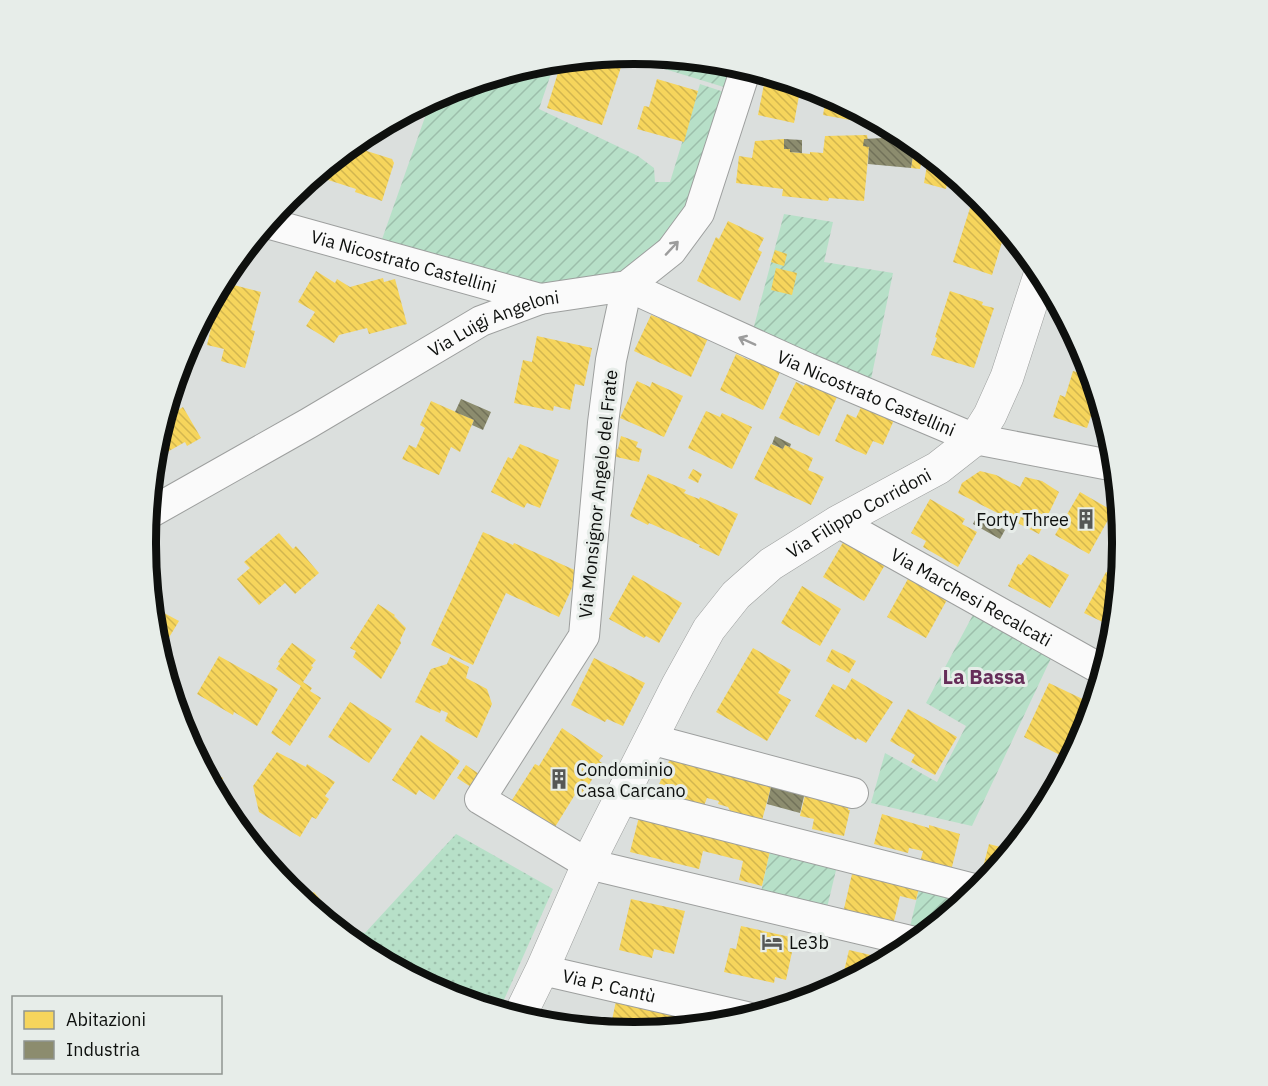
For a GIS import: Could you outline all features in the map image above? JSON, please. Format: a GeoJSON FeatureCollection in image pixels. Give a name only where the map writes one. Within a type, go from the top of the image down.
{"type":"FeatureCollection","features":[{"type":"Feature","properties":{"kind":"street"},"geometry":{"type":"LineString","coordinates":[[627,286],[671,250],[699,213],[743,78]]}},
{"type":"Feature","properties":{"kind":"street","name":"Via Nicostrato Castellini"},"geometry":{"type":"LineString","coordinates":[[276,226],[540,299]]}},
{"type":"Feature","properties":{"kind":"street","name":"Via Filippo Corridoni"},"geometry":{"type":"LineString","coordinates":[[523,1008],[588,864],[650,739],[709,629],[736,595],[771,564],[838,522],[938,468],[975,439],[990,415],[1007,377],[1037,285]]}},
{"type":"Feature","properties":{"kind":"street","name":"Via Luigi Angeloni"},"geometry":{"type":"LineString","coordinates":[[157,509],[309,423],[481,321],[540,299],[627,286]]}},
{"type":"Feature","properties":{"kind":"street","name":"Via Nicostrato Castellini"},"geometry":{"type":"LineString","coordinates":[[627,286],[807,368],[975,439],[1105,464]]}},
{"type":"Feature","properties":{"kind":"street","name":"Via Monsignor Angelo del Frate"},"geometry":{"type":"LineString","coordinates":[[588,864],[480,799],[584,636],[603,423],[611,360],[627,286]]}},
{"type":"Feature","properties":{"kind":"street","name":"Via Marchesi Recalcati"},"geometry":{"type":"LineString","coordinates":[[838,522],[1096,667]]}},
{"type":"Feature","properties":{"kind":"street"},"geometry":{"type":"LineString","coordinates":[[650,739],[853,793]]}},
{"type":"Feature","properties":{"kind":"street"},"geometry":{"type":"LineString","coordinates":[[621,799],[966,887]]}},
{"type":"Feature","properties":{"kind":"street"},"geometry":{"type":"LineString","coordinates":[[588,864],[903,939]]}},
{"type":"Feature","properties":{"kind":"street","name":"Via P. Cantù"},"geometry":{"type":"LineString","coordinates":[[542,970],[726,1012]]}},
{"type":"Feature","properties":{"kind":"green space"},"geometry":{"type":"Polygon","coordinates":[[[652,65],[731,75],[727,88],[652,65]]]}},
{"type":"Feature","properties":{"kind":"green space"},"geometry":{"type":"Polygon","coordinates":[[[551,72],[539,109],[638,156],[654,168],[655,182],[670,182],[700,84],[730,94],[687,216],[633,273],[556,289],[380,245],[427,112],[451,101],[510,81],[551,72]]]}},
{"type":"Feature","properties":{"kind":"green space"},"geometry":{"type":"Polygon","coordinates":[[[784,214],[833,222],[824,262],[893,273],[870,384],[753,330],[784,214]]]}},
{"type":"Feature","properties":{"kind":"green space"},"geometry":{"type":"Polygon","coordinates":[[[975,611],[1053,654],[972,826],[871,803],[885,753],[937,782],[966,726],[926,703],[975,611]]]}},
{"type":"Feature","properties":{"kind":"green space"},"geometry":{"type":"Polygon","coordinates":[[[456,834],[553,889],[503,1003],[422,972],[351,929],[365,933],[456,834]]]}},
{"type":"Feature","properties":{"kind":"green space"},"geometry":{"type":"Polygon","coordinates":[[[770,851],[837,866],[825,916],[759,901],[770,851]]]}},
{"type":"Feature","properties":{"kind":"green space"},"geometry":{"type":"Polygon","coordinates":[[[920,885],[957,895],[925,923],[908,935],[920,885]]]}},
{"type":"Feature","properties":{"kind":"building: Abitazioni"},"geometry":{"type":"Polygon","coordinates":[[[603,66],[621,67],[602,125],[547,108],[558,71],[603,66]]]}},
{"type":"Feature","properties":{"kind":"building: Abitazioni"},"geometry":{"type":"Polygon","coordinates":[[[657,79],[698,91],[684,142],[637,129],[644,106],[649,107],[657,79]]]}},
{"type":"Feature","properties":{"kind":"building: Abitazioni"},"geometry":{"type":"Polygon","coordinates":[[[764,83],[799,94],[794,123],[758,115],[764,83]]]}},
{"type":"Feature","properties":{"kind":"building: Abitazioni"},"geometry":{"type":"Polygon","coordinates":[[[825,105],[860,122],[823,115],[825,105]]]}},
{"type":"Feature","properties":{"kind":"building: Abitazioni"},"geometry":{"type":"Polygon","coordinates":[[[867,135],[869,147],[864,201],[829,198],[828,201],[782,196],[783,189],[736,183],[739,156],[752,158],[755,141],[784,139],[784,149],[790,149],[790,152],[810,154],[810,152],[823,153],[825,136],[867,135]]]}},
{"type":"Feature","properties":{"kind":"building: Abitazioni"},"geometry":{"type":"Polygon","coordinates":[[[362,149],[392,159],[394,163],[382,201],[355,192],[356,189],[324,179],[362,149]]]}},
{"type":"Feature","properties":{"kind":"building: Abitazioni"},"geometry":{"type":"Polygon","coordinates":[[[913,155],[925,163],[948,182],[946,189],[924,183],[927,165],[921,164],[920,169],[911,168],[913,155]]]}},
{"type":"Feature","properties":{"kind":"building: Abitazioni"},"geometry":{"type":"Polygon","coordinates":[[[970,208],[974,210],[975,208],[1003,239],[992,275],[953,262],[970,208]]]}},
{"type":"Feature","properties":{"kind":"building: Abitazioni"},"geometry":{"type":"Polygon","coordinates":[[[728,221],[764,238],[758,250],[762,252],[740,301],[697,281],[716,237],[719,239],[728,221]]]}},
{"type":"Feature","properties":{"kind":"building: Abitazioni"},"geometry":{"type":"Polygon","coordinates":[[[775,250],[787,254],[784,266],[771,262],[775,250]]]}},
{"type":"Feature","properties":{"kind":"building: Abitazioni"},"geometry":{"type":"Polygon","coordinates":[[[776,268],[797,273],[792,295],[771,290],[776,268]]]}},
{"type":"Feature","properties":{"kind":"building: Abitazioni"},"geometry":{"type":"Polygon","coordinates":[[[316,271],[335,283],[337,279],[350,287],[383,278],[384,282],[395,279],[407,324],[369,334],[367,328],[339,335],[334,343],[306,326],[315,312],[298,302],[316,271]]]}},
{"type":"Feature","properties":{"kind":"building: Abitazioni"},"geometry":{"type":"Polygon","coordinates":[[[232,284],[261,292],[251,330],[255,331],[245,368],[221,361],[224,349],[207,345],[214,314],[232,284]]]}},
{"type":"Feature","properties":{"kind":"building: Abitazioni"},"geometry":{"type":"Polygon","coordinates":[[[950,291],[994,308],[974,368],[931,355],[950,291]]]}},
{"type":"Feature","properties":{"kind":"building: Abitazioni"},"geometry":{"type":"Polygon","coordinates":[[[651,315],[664,320],[665,317],[709,336],[691,377],[634,351],[651,315]]]}},
{"type":"Feature","properties":{"kind":"building: Abitazioni"},"geometry":{"type":"Polygon","coordinates":[[[537,336],[592,348],[584,386],[575,384],[570,410],[554,406],[553,411],[514,403],[523,360],[532,362],[537,336]]]}},
{"type":"Feature","properties":{"kind":"building: Abitazioni"},"geometry":{"type":"Polygon","coordinates":[[[736,354],[749,360],[751,356],[781,370],[763,410],[720,390],[736,354]]]}},
{"type":"Feature","properties":{"kind":"building: Abitazioni"},"geometry":{"type":"Polygon","coordinates":[[[1073,371],[1081,373],[1096,418],[1091,416],[1087,428],[1053,417],[1060,395],[1065,397],[1073,371]]]}},
{"type":"Feature","properties":{"kind":"building: Abitazioni"},"geometry":{"type":"Polygon","coordinates":[[[637,381],[650,387],[652,382],[683,396],[664,437],[620,418],[637,381]]]}},
{"type":"Feature","properties":{"kind":"building: Abitazioni"},"geometry":{"type":"Polygon","coordinates":[[[806,381],[838,395],[819,436],[779,418],[796,382],[804,386],[806,381]]]}},
{"type":"Feature","properties":{"kind":"building: Abitazioni"},"geometry":{"type":"Polygon","coordinates":[[[431,401],[474,420],[460,452],[451,447],[439,475],[402,459],[409,445],[416,448],[425,428],[420,425],[431,401]]]}},
{"type":"Feature","properties":{"kind":"building: Abitazioni"},"geometry":{"type":"Polygon","coordinates":[[[862,405],[894,420],[883,445],[873,441],[866,455],[835,441],[847,414],[856,418],[862,405]]]}},
{"type":"Feature","properties":{"kind":"building: Abitazioni"},"geometry":{"type":"Polygon","coordinates":[[[183,407],[201,438],[187,446],[185,442],[164,454],[174,411],[183,407]]]}},
{"type":"Feature","properties":{"kind":"building: Abitazioni"},"geometry":{"type":"Polygon","coordinates":[[[706,411],[720,417],[722,413],[752,427],[732,469],[688,448],[706,411]]]}},
{"type":"Feature","properties":{"kind":"building: Abitazioni"},"geometry":{"type":"Polygon","coordinates":[[[621,436],[638,442],[636,447],[642,449],[639,462],[612,456],[614,448],[618,449],[621,436]]]}},
{"type":"Feature","properties":{"kind":"building: Abitazioni"},"geometry":{"type":"Polygon","coordinates":[[[520,444],[559,460],[540,508],[527,503],[524,508],[491,492],[508,457],[512,459],[520,444]]]}},
{"type":"Feature","properties":{"kind":"building: Abitazioni"},"geometry":{"type":"Polygon","coordinates":[[[771,444],[783,449],[785,445],[813,458],[808,470],[824,477],[811,505],[754,479],[771,444]]]}},
{"type":"Feature","properties":{"kind":"building: Abitazioni"},"geometry":{"type":"Polygon","coordinates":[[[693,469],[702,474],[698,483],[688,478],[693,469]]]}},
{"type":"Feature","properties":{"kind":"building: Abitazioni"},"geometry":{"type":"Polygon","coordinates":[[[980,471],[996,475],[1020,487],[1025,477],[1042,481],[1059,492],[1039,534],[958,493],[962,483],[980,471]]]}},
{"type":"Feature","properties":{"kind":"building: Abitazioni"},"geometry":{"type":"Polygon","coordinates":[[[648,474],[686,490],[684,493],[699,499],[700,497],[738,514],[719,556],[699,547],[700,545],[630,516],[648,474]]]}},
{"type":"Feature","properties":{"kind":"building: Abitazioni","name":"Forty Three"},"geometry":{"type":"Polygon","coordinates":[[[1080,492],[1111,510],[1111,514],[1089,554],[1055,535],[1080,492]]]}},
{"type":"Feature","properties":{"kind":"building: Abitazioni"},"geometry":{"type":"Polygon","coordinates":[[[930,499],[965,519],[962,524],[977,532],[958,567],[923,547],[926,541],[911,533],[930,499]]]}},
{"type":"Feature","properties":{"kind":"building: Abitazioni"},"geometry":{"type":"Polygon","coordinates":[[[483,532],[579,572],[559,617],[506,593],[473,665],[431,645],[483,532]]]}},
{"type":"Feature","properties":{"kind":"building: Abitazioni"},"geometry":{"type":"Polygon","coordinates":[[[279,533],[293,549],[296,546],[319,573],[295,594],[285,583],[259,605],[237,579],[250,568],[244,562],[279,533]]]}},
{"type":"Feature","properties":{"kind":"building: Abitazioni"},"geometry":{"type":"Polygon","coordinates":[[[845,539],[886,563],[864,601],[823,577],[845,539]]]}},
{"type":"Feature","properties":{"kind":"building: Abitazioni"},"geometry":{"type":"Polygon","coordinates":[[[1029,554],[1069,575],[1050,608],[1008,586],[1018,564],[1021,565],[1029,554]]]}},
{"type":"Feature","properties":{"kind":"building: Abitazioni"},"geometry":{"type":"Polygon","coordinates":[[[1106,572],[1111,575],[1105,623],[1084,613],[1106,572]]]}},
{"type":"Feature","properties":{"kind":"building: Abitazioni"},"geometry":{"type":"Polygon","coordinates":[[[633,575],[682,603],[659,643],[646,636],[644,638],[609,619],[633,575]]]}},
{"type":"Feature","properties":{"kind":"building: Abitazioni"},"geometry":{"type":"Polygon","coordinates":[[[909,577],[948,598],[926,638],[887,617],[909,577]]]}},
{"type":"Feature","properties":{"kind":"building: Abitazioni"},"geometry":{"type":"Polygon","coordinates":[[[802,586],[841,609],[820,646],[781,623],[802,586]]]}},
{"type":"Feature","properties":{"kind":"building: Abitazioni"},"geometry":{"type":"Polygon","coordinates":[[[378,604],[395,615],[406,628],[400,640],[401,643],[381,679],[353,657],[356,651],[350,648],[378,604]]]}},
{"type":"Feature","properties":{"kind":"building: Abitazioni"},"geometry":{"type":"Polygon","coordinates":[[[161,611],[179,621],[166,642],[161,611]]]}},
{"type":"Feature","properties":{"kind":"building: Abitazioni"},"geometry":{"type":"Polygon","coordinates":[[[292,643],[316,660],[303,682],[312,688],[310,691],[321,698],[290,746],[271,733],[301,686],[276,669],[280,663],[278,662],[292,643]]]}},
{"type":"Feature","properties":{"kind":"building: Abitazioni"},"geometry":{"type":"Polygon","coordinates":[[[753,648],[791,670],[778,693],[791,700],[767,741],[716,712],[753,648]]]}},
{"type":"Feature","properties":{"kind":"building: Abitazioni"},"geometry":{"type":"Polygon","coordinates":[[[832,649],[856,661],[849,673],[826,661],[832,649]]]}},
{"type":"Feature","properties":{"kind":"building: Abitazioni"},"geometry":{"type":"Polygon","coordinates":[[[219,656],[278,689],[257,726],[197,694],[219,656]]]}},
{"type":"Feature","properties":{"kind":"building: Abitazioni"},"geometry":{"type":"Polygon","coordinates":[[[450,657],[469,667],[466,678],[487,689],[492,704],[477,738],[445,721],[448,713],[441,710],[440,713],[415,702],[431,669],[447,664],[450,657]]]}},
{"type":"Feature","properties":{"kind":"building: Abitazioni"},"geometry":{"type":"Polygon","coordinates":[[[594,658],[645,683],[623,726],[607,719],[605,722],[571,705],[594,658]]]}},
{"type":"Feature","properties":{"kind":"building: Abitazioni"},"geometry":{"type":"Polygon","coordinates":[[[852,678],[893,702],[866,743],[857,738],[856,740],[815,716],[833,684],[845,690],[852,678]]]}},
{"type":"Feature","properties":{"kind":"building: Abitazioni"},"geometry":{"type":"Polygon","coordinates":[[[1049,683],[1086,701],[1062,756],[1024,737],[1049,683]]]}},
{"type":"Feature","properties":{"kind":"building: Abitazioni"},"geometry":{"type":"Polygon","coordinates":[[[350,702],[392,729],[369,763],[328,737],[350,702]]]}},
{"type":"Feature","properties":{"kind":"building: Abitazioni"},"geometry":{"type":"Polygon","coordinates":[[[908,709],[957,737],[935,775],[911,762],[915,755],[890,741],[908,709]]]}},
{"type":"Feature","properties":{"kind":"building: Abitazioni","name":"Condominio Casa Carcano"},"geometry":{"type":"Polygon","coordinates":[[[562,728],[603,756],[599,761],[602,763],[582,796],[576,793],[555,827],[512,800],[535,764],[539,766],[562,728]]]}},
{"type":"Feature","properties":{"kind":"building: Abitazioni"},"geometry":{"type":"Polygon","coordinates":[[[421,735],[460,761],[434,800],[419,790],[416,795],[392,780],[421,735]]]}},
{"type":"Feature","properties":{"kind":"building: Abitazioni"},"geometry":{"type":"Polygon","coordinates":[[[675,747],[721,766],[718,773],[771,787],[761,824],[734,817],[728,807],[718,804],[719,801],[707,798],[703,808],[657,789],[675,747]]]}},
{"type":"Feature","properties":{"kind":"building: Abitazioni"},"geometry":{"type":"Polygon","coordinates":[[[277,752],[306,767],[307,764],[335,782],[325,796],[329,799],[316,819],[312,817],[300,837],[259,812],[253,786],[277,752]]]}},
{"type":"Feature","properties":{"kind":"building: Abitazioni"},"geometry":{"type":"Polygon","coordinates":[[[466,765],[479,774],[471,787],[457,778],[466,765]]]}},
{"type":"Feature","properties":{"kind":"building: Abitazioni"},"geometry":{"type":"Polygon","coordinates":[[[216,774],[223,778],[220,783],[216,774]]]}},
{"type":"Feature","properties":{"kind":"building: Abitazioni"},"geometry":{"type":"Polygon","coordinates":[[[806,791],[849,803],[848,810],[850,810],[844,836],[812,829],[814,819],[800,816],[806,791]]]}},
{"type":"Feature","properties":{"kind":"building: Abitazioni"},"geometry":{"type":"Polygon","coordinates":[[[882,814],[929,828],[929,825],[960,834],[951,871],[920,863],[923,851],[909,848],[908,853],[874,844],[882,814]]]}},
{"type":"Feature","properties":{"kind":"building: Abitazioni"},"geometry":{"type":"Polygon","coordinates":[[[639,817],[770,851],[762,886],[739,880],[743,861],[703,851],[699,869],[630,852],[639,817]]]}},
{"type":"Feature","properties":{"kind":"building: Abitazioni"},"geometry":{"type":"Polygon","coordinates":[[[989,844],[1003,848],[994,858],[982,870],[989,844]]]}},
{"type":"Feature","properties":{"kind":"building: Abitazioni"},"geometry":{"type":"Polygon","coordinates":[[[856,868],[920,884],[916,900],[900,896],[893,925],[843,913],[852,874],[856,868]]]}},
{"type":"Feature","properties":{"kind":"building: Abitazioni"},"geometry":{"type":"Polygon","coordinates":[[[314,892],[332,914],[310,895],[314,892]]]}},
{"type":"Feature","properties":{"kind":"building: Abitazioni"},"geometry":{"type":"Polygon","coordinates":[[[631,899],[685,911],[674,954],[654,949],[652,958],[619,950],[631,899]]]}},
{"type":"Feature","properties":{"kind":"building: Abitazioni"},"geometry":{"type":"Polygon","coordinates":[[[741,926],[795,938],[786,980],[775,977],[774,983],[724,972],[730,948],[736,949],[741,926]]]}},
{"type":"Feature","properties":{"kind":"building: Abitazioni"},"geometry":{"type":"Polygon","coordinates":[[[849,950],[875,956],[846,972],[844,973],[849,950]]]}},
{"type":"Feature","properties":{"kind":"building: Abitazioni"},"geometry":{"type":"Polygon","coordinates":[[[617,996],[702,1015],[634,1022],[612,1021],[617,996]]]}},
{"type":"Feature","properties":{"kind":"building: Industria"},"geometry":{"type":"Polygon","coordinates":[[[784,139],[802,140],[802,153],[784,149],[784,139]]]}},
{"type":"Feature","properties":{"kind":"building: Industria"},"geometry":{"type":"Polygon","coordinates":[[[864,139],[889,139],[900,145],[913,155],[911,168],[868,164],[869,147],[863,146],[864,139]]]}},
{"type":"Feature","properties":{"kind":"building: Industria"},"geometry":{"type":"Polygon","coordinates":[[[461,399],[491,412],[483,430],[472,425],[474,420],[455,412],[461,399]]]}},
{"type":"Feature","properties":{"kind":"building: Industria"},"geometry":{"type":"Polygon","coordinates":[[[775,436],[791,444],[790,447],[785,445],[783,449],[772,444],[775,436]]]}},
{"type":"Feature","properties":{"kind":"building: Industria"},"geometry":{"type":"Polygon","coordinates":[[[978,514],[1005,530],[1000,539],[973,524],[978,514]]]}},
{"type":"Feature","properties":{"kind":"building: Industria"},"geometry":{"type":"Polygon","coordinates":[[[757,774],[806,788],[800,813],[767,804],[771,787],[754,783],[757,774]]]}},
{"type":"Feature","properties":{"kind":"place","name":"Forty Three"},"geometry":{"type":"Point","coordinates":[1086,519]}},
{"type":"Feature","properties":{"kind":"place","name":"Condominio Casa Carcano"},"geometry":{"type":"Point","coordinates":[559,779]}},
{"type":"Feature","properties":{"kind":"place","name":"Le3b"},"geometry":{"type":"Point","coordinates":[772,942]}},
{"type":"Feature","properties":{"kind":"district","name":"La Bassa"},"geometry":{"type":"Point","coordinates":[984,676]}}]}
